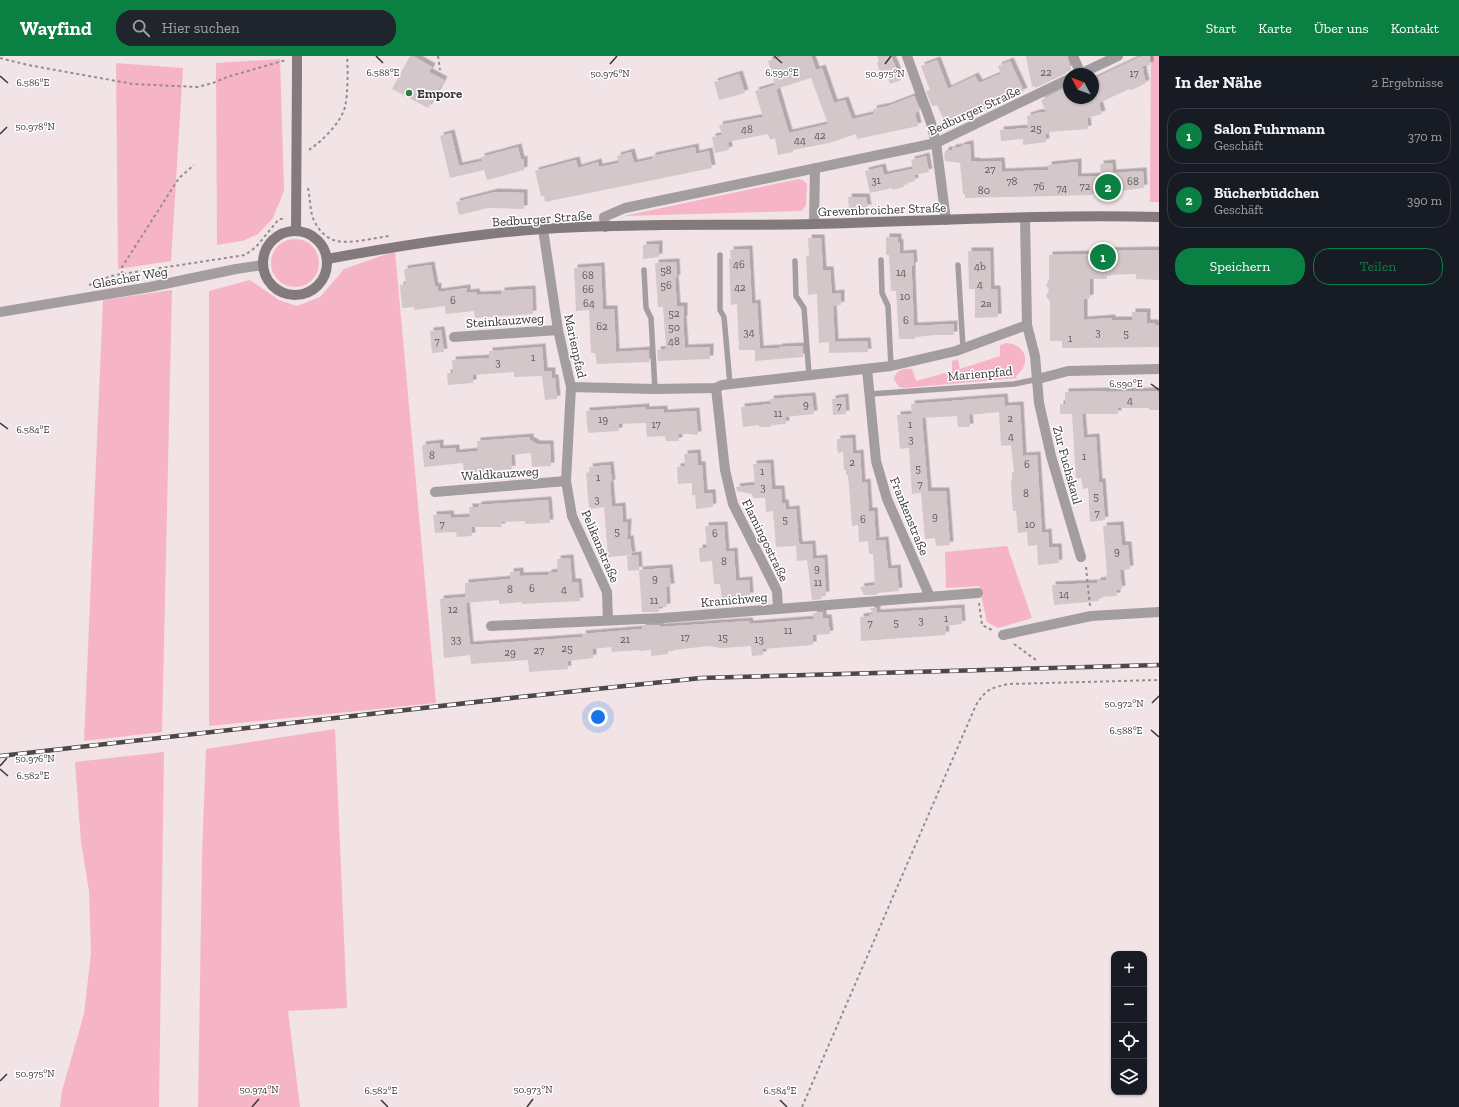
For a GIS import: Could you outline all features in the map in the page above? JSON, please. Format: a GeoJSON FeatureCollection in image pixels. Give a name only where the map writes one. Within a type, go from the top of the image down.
{"type":"FeatureCollection","features":[{"type":"Feature","properties":{"kind":"main road"},"geometry":{"type":"LineString","coordinates":[[296,61],[296,231]]}},
{"type":"Feature","properties":{"kind":"main road","name":"Grevenbroicher Straße"},"geometry":{"type":"LineString","coordinates":[[605,227],[814,224],[1025,218],[1159,217]]}},
{"type":"Feature","properties":{"kind":"main road","name":"Bedburger Straße"},"geometry":{"type":"LineString","coordinates":[[327,259],[441,239],[543,229],[605,227]]}},
{"type":"Feature","properties":{"kind":"main road"},"geometry":{"type":"LineString","coordinates":[[296,231],[306,233],[315,238],[324,250],[327,259],[327,267],[324,277],[318,286],[309,292],[298,295],[291,295],[277,289],[270,283],[265,274],[263,265],[265,253],[270,244],[286,232],[296,231]]}},
{"type":"Feature","properties":{"kind":"street"},"geometry":{"type":"LineString","coordinates":[[907,56],[931,123],[936,143],[946,220]]}},
{"type":"Feature","properties":{"kind":"street"},"geometry":{"type":"LineString","coordinates":[[1073,56],[1078,68]]}},
{"type":"Feature","properties":{"kind":"street"},"geometry":{"type":"LineString","coordinates":[[1093,68],[1118,56]]}},
{"type":"Feature","properties":{"kind":"street","name":"Bedburger Straße"},"geometry":{"type":"LineString","coordinates":[[605,227],[604,217],[625,208],[936,143],[1063,83]]}},
{"type":"Feature","properties":{"kind":"street"},"geometry":{"type":"LineString","coordinates":[[814,224],[815,168]]}},
{"type":"Feature","properties":{"kind":"street"},"geometry":{"type":"LineString","coordinates":[[1025,218],[1027,325],[1035,356],[1038,379],[1068,370],[1159,369]]}},
{"type":"Feature","properties":{"kind":"street","name":"Marienpfad"},"geometry":{"type":"LineString","coordinates":[[543,229],[558,330],[571,387],[655,389],[716,388],[722,385],[730,384],[892,366],[963,348],[1027,325]]}},
{"type":"Feature","properties":{"kind":"street","name":"Glescher Weg"},"geometry":{"type":"LineString","coordinates":[[0,312],[150,287],[236,269],[263,265]]}},
{"type":"Feature","properties":{"kind":"street","name":"Steinkauzweg"},"geometry":{"type":"LineString","coordinates":[[454,337],[558,330]]}},
{"type":"Feature","properties":{"kind":"street","name":"Frankenstraße"},"geometry":{"type":"LineString","coordinates":[[867,369],[876,461],[887,499],[930,597]]}},
{"type":"Feature","properties":{"kind":"street","name":"Zur Fuchskaul"},"geometry":{"type":"LineString","coordinates":[[1038,379],[1039,403],[1051,456],[1081,557]]}},
{"type":"Feature","properties":{"kind":"street","name":"Pelikanstraße"},"geometry":{"type":"LineString","coordinates":[[571,387],[566,481],[572,516],[606,592],[608,620]]}},
{"type":"Feature","properties":{"kind":"street","name":"Flamingostraße"},"geometry":{"type":"LineString","coordinates":[[716,388],[725,470],[733,504],[777,591],[778,609]]}},
{"type":"Feature","properties":{"kind":"street","name":"Waldkauzweg"},"geometry":{"type":"LineString","coordinates":[[435,492],[566,481]]}},
{"type":"Feature","properties":{"kind":"street","name":"Kranichweg"},"geometry":{"type":"LineString","coordinates":[[491,626],[663,618],[978,593]]}},
{"type":"Feature","properties":{"kind":"street"},"geometry":{"type":"LineString","coordinates":[[1003,635],[1091,616],[1159,612]]}},
{"type":"Feature","properties":{"kind":"lane"},"geometry":{"type":"LineString","coordinates":[[720,255],[720,310],[724,317],[730,384]]}},
{"type":"Feature","properties":{"kind":"lane"},"geometry":{"type":"LineString","coordinates":[[881,260],[882,293],[888,306],[892,366]]}},
{"type":"Feature","properties":{"kind":"lane"},"geometry":{"type":"LineString","coordinates":[[795,261],[796,296],[804,308],[809,375]]}},
{"type":"Feature","properties":{"kind":"lane","name":"Marienpfad"},"geometry":{"type":"LineString","coordinates":[[958,265],[963,348]]}},
{"type":"Feature","properties":{"kind":"lane"},"geometry":{"type":"LineString","coordinates":[[644,270],[646,308],[651,318],[655,389]]}},
{"type":"Feature","properties":{"kind":"lane","name":"Marienpfad"},"geometry":{"type":"LineString","coordinates":[[870,394],[1014,384],[1038,379]]}},
{"type":"Feature","properties":{"kind":"path"},"geometry":{"type":"LineString","coordinates":[[308,157],[308,150],[320,142],[329,132],[344,107],[348,74],[347,56]]}},
{"type":"Feature","properties":{"kind":"path"},"geometry":{"type":"LineString","coordinates":[[438,56],[440,70]]}},
{"type":"Feature","properties":{"kind":"path"},"geometry":{"type":"LineString","coordinates":[[0,58],[28,65],[133,84],[197,87],[296,61]]}},
{"type":"Feature","properties":{"kind":"path"},"geometry":{"type":"LineString","coordinates":[[194,165],[180,178],[122,267],[122,274],[245,255],[256,247],[279,219],[312,216],[308,187]]}},
{"type":"Feature","properties":{"kind":"path"},"geometry":{"type":"LineString","coordinates":[[1081,557],[1086,566],[1091,616]]}},
{"type":"Feature","properties":{"kind":"path"},"geometry":{"type":"LineString","coordinates":[[978,593],[982,625],[1003,635],[1036,660]]}},
{"type":"Feature","properties":{"kind":"path"},"geometry":{"type":"LineString","coordinates":[[802,1107],[976,705],[983,694],[994,687],[1008,684],[1159,680]]}},
{"type":"Feature","properties":{"kind":"shaded area"},"geometry":{"type":"Polygon","coordinates":[[[1151,56],[1159,56],[1159,202],[1150,202],[1151,56]]]}},
{"type":"Feature","properties":{"kind":"shaded area"},"geometry":{"type":"Polygon","coordinates":[[[280,59],[284,191],[273,218],[258,234],[242,241],[217,245],[216,63],[280,59]]]}},
{"type":"Feature","properties":{"kind":"shaded area"},"geometry":{"type":"Polygon","coordinates":[[[116,63],[183,68],[171,261],[118,269],[116,63]]]}},
{"type":"Feature","properties":{"kind":"shaded area"},"geometry":{"type":"Polygon","coordinates":[[[798,179],[803,180],[807,184],[806,205],[802,211],[624,216],[798,179]]]}},
{"type":"Feature","properties":{"kind":"shaded area"},"geometry":{"type":"Polygon","coordinates":[[[290,239],[300,239],[312,246],[319,258],[319,268],[312,280],[300,287],[290,287],[282,283],[275,276],[271,268],[271,258],[275,250],[282,243],[290,239]]]}},
{"type":"Feature","properties":{"kind":"shaded area"},"geometry":{"type":"Polygon","coordinates":[[[395,251],[436,703],[209,726],[209,291],[250,280],[279,300],[297,306],[320,297],[344,269],[395,251]]]}},
{"type":"Feature","properties":{"kind":"shaded area"},"geometry":{"type":"Polygon","coordinates":[[[172,290],[162,732],[84,741],[103,300],[172,290]]]}},
{"type":"Feature","properties":{"kind":"shaded area"},"geometry":{"type":"Polygon","coordinates":[[[1006,343],[1013,344],[1018,347],[1022,350],[1024,355],[1024,366],[1016,376],[1017,378],[904,388],[899,387],[894,379],[900,370],[906,369],[912,369],[916,381],[952,371],[952,361],[958,359],[960,369],[1000,356],[1000,345],[1006,343]]]}},
{"type":"Feature","properties":{"kind":"shaded area"},"geometry":{"type":"Polygon","coordinates":[[[1007,546],[1032,618],[998,628],[987,622],[979,586],[946,588],[945,552],[1007,546]]]}},
{"type":"Feature","properties":{"kind":"shaded area"},"geometry":{"type":"Polygon","coordinates":[[[335,729],[347,1008],[288,1011],[300,1107],[198,1107],[202,856],[206,749],[335,729]]]}},
{"type":"Feature","properties":{"kind":"shaded area"},"geometry":{"type":"Polygon","coordinates":[[[164,752],[159,1107],[60,1107],[62,1091],[84,1014],[91,953],[89,891],[81,842],[75,762],[164,752]]]}},
{"type":"Feature","properties":{"kind":"building"},"geometry":{"type":"Polygon","coordinates":[[[410,56],[413,56],[432,67],[429,72],[444,80],[428,108],[392,89],[410,56]]]}},
{"type":"Feature","properties":{"kind":"building"},"geometry":{"type":"Polygon","coordinates":[[[784,56],[811,56],[816,70],[822,68],[834,103],[845,100],[852,119],[874,114],[873,109],[888,106],[914,96],[920,110],[915,113],[918,126],[857,139],[856,134],[829,143],[793,150],[793,152],[778,155],[775,138],[770,140],[768,134],[728,142],[729,150],[715,153],[712,137],[722,135],[719,125],[763,117],[755,91],[775,85],[768,61],[784,56]],[[811,78],[776,89],[789,133],[828,124],[811,78]]]}},
{"type":"Feature","properties":{"kind":"building"},"geometry":{"type":"Polygon","coordinates":[[[877,56],[891,56],[901,80],[890,84],[886,73],[881,75],[877,63],[879,62],[877,56]]]}},
{"type":"Feature","properties":{"kind":"building"},"geometry":{"type":"Polygon","coordinates":[[[1026,56],[1067,56],[1071,68],[1063,68],[1063,75],[1035,88],[1035,86],[1032,87],[1026,56]]]}},
{"type":"Feature","properties":{"kind":"building"},"geometry":{"type":"Polygon","coordinates":[[[1142,56],[1150,56],[1150,65],[1142,66],[1146,83],[1099,103],[1099,76],[1142,56]]]}},
{"type":"Feature","properties":{"kind":"building"},"geometry":{"type":"Polygon","coordinates":[[[937,60],[948,89],[975,76],[979,83],[1001,74],[998,66],[1010,61],[1024,91],[947,127],[937,105],[932,106],[926,91],[930,90],[921,66],[937,60]]]}},
{"type":"Feature","properties":{"kind":"building"},"geometry":{"type":"Polygon","coordinates":[[[739,74],[745,93],[719,100],[714,82],[739,74]]]}},
{"type":"Feature","properties":{"kind":"building"},"geometry":{"type":"Polygon","coordinates":[[[1063,89],[1063,104],[1099,103],[1102,114],[1087,118],[1088,129],[1048,132],[1048,134],[1045,134],[1046,142],[1023,145],[1023,139],[1001,141],[1000,130],[1028,128],[1027,116],[1046,112],[1041,100],[1063,89]]]}},
{"type":"Feature","properties":{"kind":"building"},"geometry":{"type":"Polygon","coordinates":[[[451,133],[459,166],[482,161],[481,157],[518,147],[521,160],[524,159],[524,170],[487,180],[484,170],[450,178],[440,136],[451,133]]]}},
{"type":"Feature","properties":{"kind":"building"},"geometry":{"type":"Polygon","coordinates":[[[970,144],[971,161],[1001,161],[1002,172],[1048,170],[1048,165],[1078,162],[1078,177],[1101,176],[1100,164],[1112,163],[1113,173],[1143,171],[1144,188],[1092,195],[965,198],[965,194],[963,194],[960,163],[945,161],[944,154],[946,150],[952,150],[952,148],[970,144]]]}},
{"type":"Feature","properties":{"kind":"building"},"geometry":{"type":"Polygon","coordinates":[[[695,147],[696,154],[709,151],[712,168],[545,202],[544,196],[541,196],[535,171],[576,160],[578,168],[598,162],[599,167],[619,163],[617,156],[631,152],[634,163],[652,159],[652,156],[695,147]]]}},
{"type":"Feature","properties":{"kind":"building"},"geometry":{"type":"Polygon","coordinates":[[[926,156],[929,172],[914,175],[915,181],[903,184],[904,187],[870,193],[865,171],[882,167],[884,175],[913,169],[911,160],[926,156]]]}},
{"type":"Feature","properties":{"kind":"building"},"geometry":{"type":"Polygon","coordinates":[[[495,192],[524,193],[524,209],[488,208],[459,215],[456,202],[495,192]]]}},
{"type":"Feature","properties":{"kind":"building"},"geometry":{"type":"Polygon","coordinates":[[[848,197],[866,197],[868,208],[849,208],[848,197]]]}},
{"type":"Feature","properties":{"kind":"building"},"geometry":{"type":"Polygon","coordinates":[[[886,237],[898,237],[898,243],[900,242],[900,254],[913,253],[914,265],[912,266],[912,278],[914,326],[954,324],[954,335],[936,335],[915,337],[915,339],[899,339],[896,291],[891,291],[889,255],[886,255],[886,237]]]}},
{"type":"Feature","properties":{"kind":"building"},"geometry":{"type":"Polygon","coordinates":[[[808,238],[821,238],[823,270],[830,270],[832,294],[841,293],[841,305],[833,306],[835,342],[867,341],[868,352],[829,353],[829,342],[819,343],[817,294],[808,295],[806,256],[809,256],[808,238]]]}},
{"type":"Feature","properties":{"kind":"building"},"geometry":{"type":"Polygon","coordinates":[[[659,244],[659,257],[643,259],[643,245],[659,244]]]}},
{"type":"Feature","properties":{"kind":"building"},"geometry":{"type":"Polygon","coordinates":[[[749,249],[752,304],[757,303],[760,349],[802,346],[803,357],[755,361],[755,350],[739,350],[737,304],[731,305],[729,259],[731,259],[730,250],[749,249]]]}},
{"type":"Feature","properties":{"kind":"building"},"geometry":{"type":"Polygon","coordinates":[[[1159,250],[1159,280],[1136,279],[1136,274],[1107,275],[1107,279],[1090,279],[1090,298],[1084,299],[1084,320],[1112,318],[1112,320],[1132,320],[1132,312],[1147,312],[1147,323],[1155,323],[1155,325],[1159,325],[1159,347],[1062,348],[1062,341],[1050,341],[1050,302],[1046,296],[1049,290],[1046,285],[1049,280],[1049,255],[1095,254],[1095,251],[1159,250]]]}},
{"type":"Feature","properties":{"kind":"building"},"geometry":{"type":"Polygon","coordinates":[[[968,251],[990,251],[991,289],[997,289],[998,317],[975,318],[975,289],[969,289],[968,251]]]}},
{"type":"Feature","properties":{"kind":"building"},"geometry":{"type":"Polygon","coordinates":[[[676,262],[677,278],[675,278],[677,306],[684,306],[683,319],[685,348],[710,347],[710,359],[658,361],[657,350],[666,349],[663,307],[658,307],[655,263],[676,262]]]}},
{"type":"Feature","properties":{"kind":"building"},"geometry":{"type":"Polygon","coordinates":[[[431,265],[435,287],[438,286],[438,292],[467,288],[467,293],[476,292],[477,295],[501,294],[501,291],[532,289],[533,314],[475,318],[474,311],[446,314],[445,306],[414,310],[414,307],[402,308],[400,285],[406,284],[404,269],[431,265]]]}},
{"type":"Feature","properties":{"kind":"building"},"geometry":{"type":"Polygon","coordinates":[[[601,266],[603,309],[614,309],[616,352],[649,350],[649,362],[597,364],[595,353],[591,353],[589,310],[576,311],[574,268],[601,266]]]}},
{"type":"Feature","properties":{"kind":"building"},"geometry":{"type":"Polygon","coordinates":[[[441,330],[444,352],[432,353],[430,331],[441,330]]]}},
{"type":"Feature","properties":{"kind":"building"},"geometry":{"type":"Polygon","coordinates":[[[542,347],[544,371],[552,371],[552,378],[555,378],[557,399],[545,400],[542,376],[514,377],[514,372],[473,375],[473,383],[448,385],[447,373],[453,373],[452,360],[489,358],[489,351],[542,347]]]}},
{"type":"Feature","properties":{"kind":"building"},"geometry":{"type":"Polygon","coordinates":[[[1158,391],[1159,410],[1149,410],[1149,408],[1118,408],[1118,414],[1082,414],[1084,438],[1096,437],[1099,482],[1102,482],[1105,520],[1090,522],[1088,488],[1083,489],[1081,478],[1076,479],[1072,414],[1060,414],[1060,404],[1065,404],[1065,392],[1158,391]]]}},
{"type":"Feature","properties":{"kind":"building"},"geometry":{"type":"Polygon","coordinates":[[[812,396],[814,414],[785,417],[786,424],[771,425],[771,427],[759,427],[759,425],[743,427],[741,407],[771,404],[770,399],[812,396]]]}},
{"type":"Feature","properties":{"kind":"building"},"geometry":{"type":"Polygon","coordinates":[[[845,397],[846,414],[833,415],[832,399],[845,397]]]}},
{"type":"Feature","properties":{"kind":"building"},"geometry":{"type":"Polygon","coordinates":[[[1004,397],[1005,406],[1020,405],[1023,456],[1037,455],[1042,533],[1048,532],[1049,547],[1058,547],[1059,563],[1038,565],[1037,545],[1028,546],[1027,532],[1018,533],[1016,511],[1013,511],[1012,500],[1011,481],[1012,472],[1014,472],[1011,445],[1001,446],[999,412],[969,415],[970,427],[958,427],[957,416],[922,418],[928,491],[946,491],[950,545],[936,546],[935,538],[925,539],[921,493],[912,494],[909,448],[900,449],[897,415],[912,414],[911,404],[1004,397]]]}},
{"type":"Feature","properties":{"kind":"building"},"geometry":{"type":"Polygon","coordinates":[[[646,407],[646,410],[664,409],[664,413],[696,411],[698,435],[678,434],[679,441],[666,441],[665,436],[647,437],[646,423],[619,424],[619,431],[588,433],[586,411],[646,407]]]}},
{"type":"Feature","properties":{"kind":"building"},"geometry":{"type":"Polygon","coordinates":[[[530,437],[530,440],[537,444],[550,444],[551,466],[532,467],[531,453],[511,455],[512,469],[464,473],[463,463],[424,467],[422,445],[440,443],[440,449],[456,448],[456,453],[478,451],[477,441],[530,437]]]}},
{"type":"Feature","properties":{"kind":"building"},"geometry":{"type":"Polygon","coordinates":[[[852,438],[853,454],[860,453],[862,483],[867,482],[869,511],[874,511],[876,540],[872,541],[885,540],[888,569],[897,568],[899,591],[877,593],[877,595],[864,595],[860,587],[875,585],[873,554],[869,554],[868,541],[859,542],[858,525],[852,526],[848,475],[846,475],[846,470],[844,470],[843,452],[838,453],[837,446],[837,439],[852,438]]]}},
{"type":"Feature","properties":{"kind":"building"},"geometry":{"type":"Polygon","coordinates":[[[697,453],[698,465],[702,465],[704,493],[712,493],[713,507],[696,509],[695,495],[692,495],[692,483],[678,484],[677,467],[685,466],[684,454],[697,453]]]}},
{"type":"Feature","properties":{"kind":"building"},"geometry":{"type":"Polygon","coordinates":[[[770,463],[772,489],[781,489],[782,503],[785,503],[786,510],[796,509],[799,545],[812,544],[813,559],[824,558],[826,595],[821,595],[822,599],[812,600],[807,560],[797,561],[796,546],[776,547],[773,511],[766,512],[765,498],[753,498],[752,494],[737,491],[736,487],[755,485],[753,464],[770,463]]]}},
{"type":"Feature","properties":{"kind":"building"},"geometry":{"type":"Polygon","coordinates":[[[610,465],[612,507],[622,506],[623,523],[628,522],[627,539],[630,539],[632,555],[608,557],[604,507],[589,509],[586,473],[590,472],[589,467],[610,465]]]}},
{"type":"Feature","properties":{"kind":"building"},"geometry":{"type":"Polygon","coordinates":[[[548,500],[550,523],[525,524],[525,521],[501,522],[502,527],[471,527],[472,536],[457,537],[456,532],[435,533],[433,515],[450,514],[451,518],[470,517],[469,507],[478,507],[478,505],[548,500]]]}},
{"type":"Feature","properties":{"kind":"building"},"geometry":{"type":"Polygon","coordinates":[[[724,525],[726,552],[734,551],[736,581],[749,580],[750,596],[722,599],[720,584],[714,584],[712,561],[700,562],[699,548],[707,548],[705,526],[724,525]]]}},
{"type":"Feature","properties":{"kind":"building"},"geometry":{"type":"Polygon","coordinates":[[[1120,525],[1122,545],[1128,545],[1130,569],[1120,570],[1122,589],[1116,590],[1117,596],[1099,597],[1099,601],[1054,605],[1052,585],[1097,583],[1097,581],[1106,580],[1107,574],[1103,526],[1120,525]]]}},
{"type":"Feature","properties":{"kind":"building"},"geometry":{"type":"Polygon","coordinates":[[[638,555],[639,570],[628,571],[627,556],[638,555]]]}},
{"type":"Feature","properties":{"kind":"building"},"geometry":{"type":"Polygon","coordinates":[[[570,558],[572,582],[578,582],[580,601],[499,604],[499,600],[466,603],[470,645],[583,637],[582,634],[642,629],[642,625],[660,625],[660,627],[749,621],[750,624],[814,619],[813,613],[823,612],[823,618],[828,618],[830,634],[813,635],[813,645],[763,649],[763,655],[752,656],[751,646],[721,648],[708,646],[668,651],[668,654],[651,656],[651,650],[612,652],[611,647],[593,649],[593,658],[567,661],[568,669],[529,672],[528,660],[471,664],[470,655],[444,658],[440,599],[465,597],[465,583],[510,579],[510,572],[520,571],[520,576],[548,575],[548,573],[558,572],[557,559],[570,558]]]}},
{"type":"Feature","properties":{"kind":"building"},"geometry":{"type":"Polygon","coordinates":[[[669,568],[671,587],[666,587],[667,607],[659,607],[659,612],[642,612],[639,570],[669,568]]]}},
{"type":"Feature","properties":{"kind":"building"},"geometry":{"type":"Polygon","coordinates":[[[870,608],[877,608],[877,613],[961,608],[962,624],[945,626],[946,635],[861,641],[860,617],[873,614],[870,608]]]}},
{"type":"Feature","properties":{"kind":"railway"},"geometry":{"type":"LineString","coordinates":[[0,756],[701,678],[1159,665]]}},
{"type":"Feature","properties":{"kind":"place","name":"Empore"},"geometry":{"type":"Point","coordinates":[409,93]}},
{"type":"Feature","properties":{"kind":"place","name":"Bücherbüdchen"},"geometry":{"type":"Point","coordinates":[1108,187]}},
{"type":"Feature","properties":{"kind":"place","name":"Salon Fuhrmann"},"geometry":{"type":"Point","coordinates":[1103,257]}}]}
